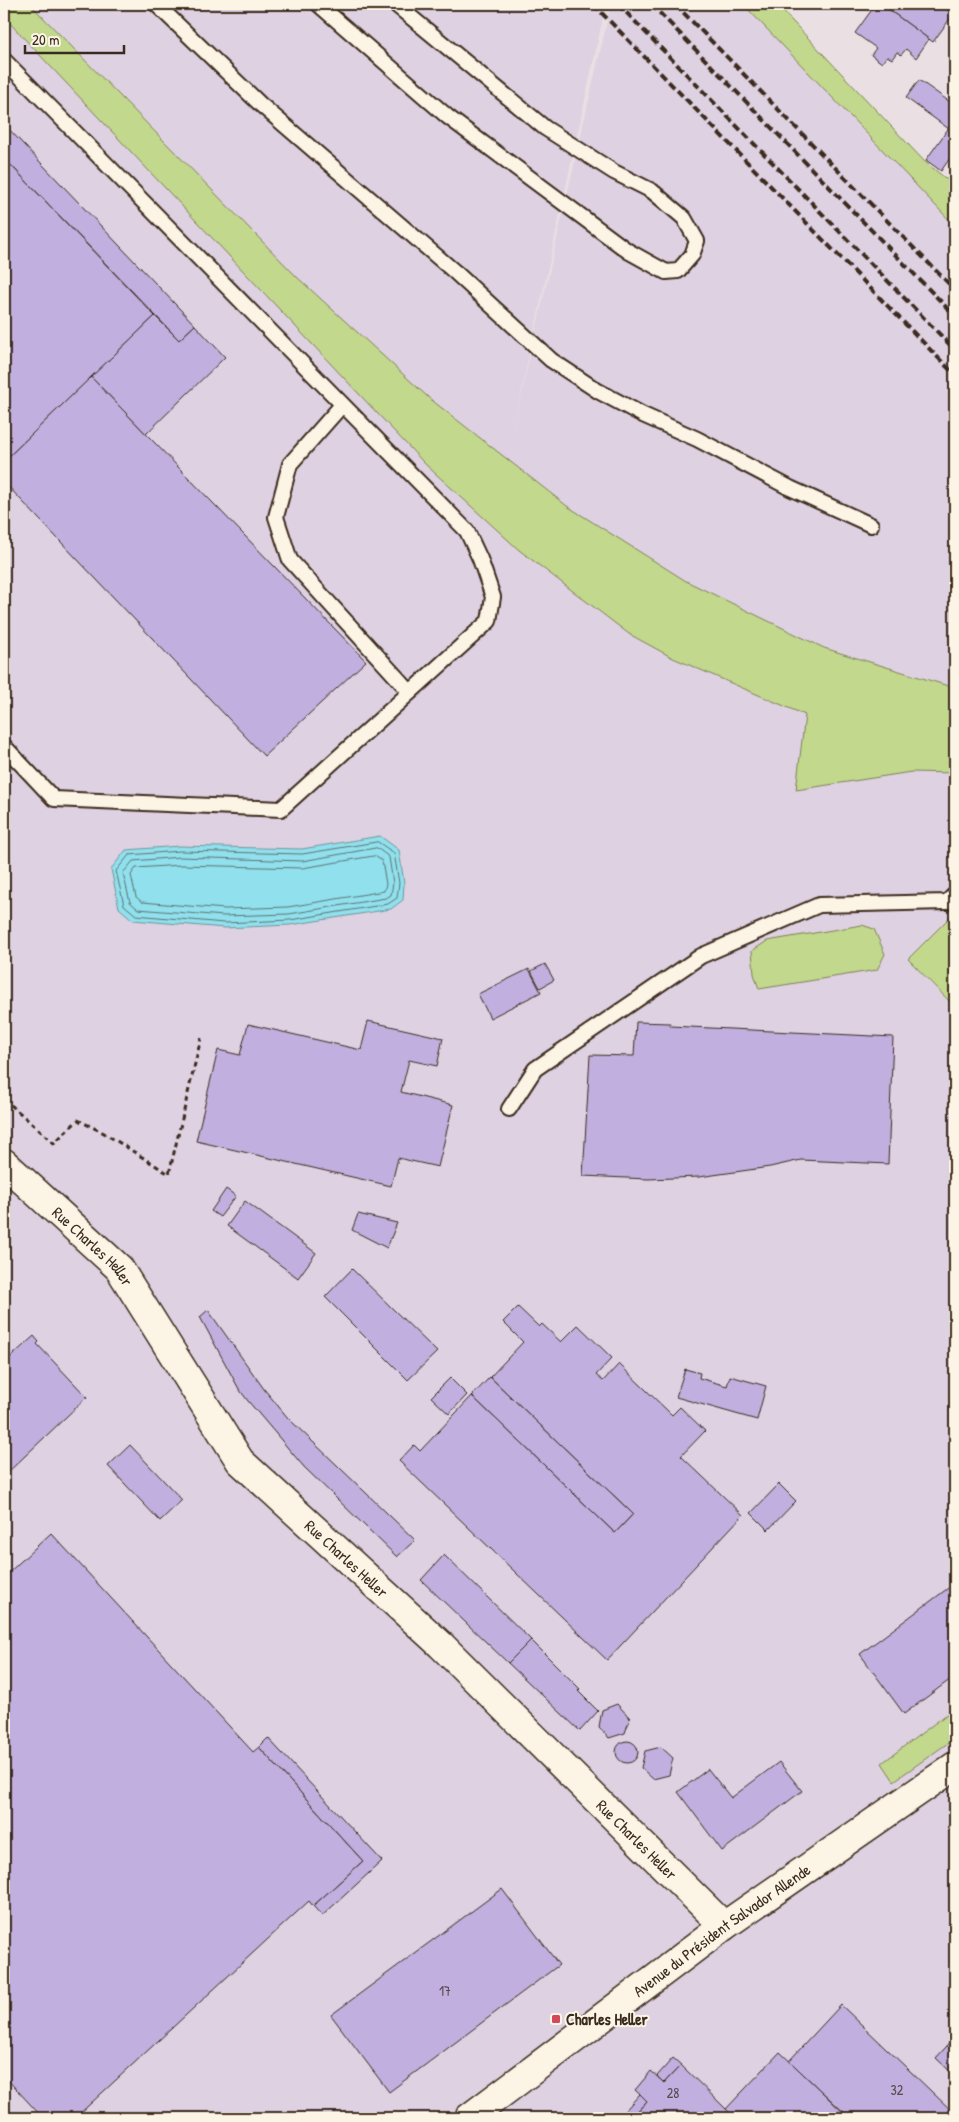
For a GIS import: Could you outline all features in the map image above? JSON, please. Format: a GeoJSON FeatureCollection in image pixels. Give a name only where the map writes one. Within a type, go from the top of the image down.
{"type":"FeatureCollection","features":[{"type":"Feature","properties":{"kind":"street","name":"Rue Charles Heller"},"geometry":{"type":"LineString","coordinates":[[4,1163],[119,1268],[240,1461],[441,1645],[724,1926]]}},
{"type":"Feature","properties":{"kind":"street","name":"Avenue du Président Salvador Allende"},"geometry":{"type":"LineString","coordinates":[[468,2118],[724,1926],[955,1766]]}},
{"type":"Feature","properties":{"kind":"lane"},"geometry":{"type":"LineString","coordinates":[[156,4],[260,104],[455,272],[551,360],[598,391],[643,415],[697,439],[790,488],[872,525]]}},
{"type":"Feature","properties":{"kind":"lane"},"geometry":{"type":"LineString","coordinates":[[318,4],[448,117],[628,251],[666,272],[678,271],[692,255],[697,241],[684,218],[652,192],[614,172],[545,128],[394,4]]}},
{"type":"Feature","properties":{"kind":"lane"},"geometry":{"type":"LineString","coordinates":[[4,60],[467,531],[480,559],[492,597],[488,621],[281,809],[54,799],[4,746]]}},
{"type":"Feature","properties":{"kind":"lane"},"geometry":{"type":"LineString","coordinates":[[342,405],[290,464],[276,516],[290,560],[410,692]]}},
{"type":"Feature","properties":{"kind":"lane"},"geometry":{"type":"LineString","coordinates":[[509,1109],[535,1069],[701,956],[819,904],[947,902],[955,894]]}},
{"type":"Feature","properties":{"kind":"path"},"geometry":{"type":"LineString","coordinates":[[4,1099],[54,1143],[78,1120],[104,1133],[169,1174],[200,1038]]}},
{"type":"Feature","properties":{"kind":"shaded area"},"geometry":{"type":"Polygon","coordinates":[[[4,4],[606,4],[511,438],[611,4],[774,4],[955,204],[955,912],[908,959],[955,1007],[955,2118],[4,2118],[4,4]]]}},
{"type":"Feature","properties":{"kind":"green space"},"geometry":{"type":"Polygon","coordinates":[[[4,4],[30,4],[298,278],[429,398],[567,506],[686,581],[824,648],[955,688],[955,773],[911,772],[796,790],[805,715],[673,658],[629,634],[519,550],[425,464],[4,17],[4,4]]]}},
{"type":"Feature","properties":{"kind":"green space"},"geometry":{"type":"Polygon","coordinates":[[[743,4],[776,4],[924,161],[955,186],[955,226],[743,4]]]}},
{"type":"Feature","properties":{"kind":"green space"},"geometry":{"type":"Polygon","coordinates":[[[955,912],[955,1007],[908,959],[955,912]]]}},
{"type":"Feature","properties":{"kind":"green space"},"geometry":{"type":"Polygon","coordinates":[[[862,925],[874,929],[885,954],[877,970],[759,989],[754,974],[752,951],[767,941],[862,925]]]}},
{"type":"Feature","properties":{"kind":"green space"},"geometry":{"type":"Polygon","coordinates":[[[955,1708],[955,1738],[894,1781],[882,1763],[955,1708]]]}},
{"type":"Feature","properties":{"kind":"water"},"geometry":{"type":"Polygon","coordinates":[[[380,836],[399,850],[404,883],[403,900],[391,909],[290,925],[224,928],[133,920],[119,908],[111,869],[126,850],[180,846],[302,849],[380,836]]]}},
{"type":"Feature","properties":{"kind":"building"},"geometry":{"type":"Polygon","coordinates":[[[876,4],[881,4],[929,39],[916,58],[906,49],[901,55],[897,52],[892,59],[887,56],[882,63],[871,55],[876,48],[855,33],[876,4]]]}},
{"type":"Feature","properties":{"kind":"building"},"geometry":{"type":"Polygon","coordinates":[[[887,4],[955,4],[955,12],[933,42],[892,12],[894,9],[887,4]]]}},
{"type":"Feature","properties":{"kind":"building"},"geometry":{"type":"Polygon","coordinates":[[[919,80],[950,102],[955,94],[955,119],[949,129],[906,98],[919,80]]]}},
{"type":"Feature","properties":{"kind":"building"},"geometry":{"type":"Polygon","coordinates":[[[955,119],[955,151],[941,171],[926,160],[955,119]]]}},
{"type":"Feature","properties":{"kind":"building"},"geometry":{"type":"Polygon","coordinates":[[[4,124],[195,325],[179,340],[4,158],[4,124]]]}},
{"type":"Feature","properties":{"kind":"building"},"geometry":{"type":"Polygon","coordinates":[[[4,158],[155,316],[4,461],[4,158]]]}},
{"type":"Feature","properties":{"kind":"building"},"geometry":{"type":"Polygon","coordinates":[[[155,316],[179,340],[195,325],[225,357],[146,434],[91,377],[155,316]]]}},
{"type":"Feature","properties":{"kind":"building"},"geometry":{"type":"Polygon","coordinates":[[[91,377],[366,661],[264,756],[4,482],[4,461],[91,377]]]}},
{"type":"Feature","properties":{"kind":"building"},"geometry":{"type":"Polygon","coordinates":[[[545,964],[554,980],[540,988],[531,971],[545,964]]]}},
{"type":"Feature","properties":{"kind":"building"},"geometry":{"type":"Polygon","coordinates":[[[529,969],[541,992],[490,1018],[478,994],[529,969]]]}},
{"type":"Feature","properties":{"kind":"building"},"geometry":{"type":"Polygon","coordinates":[[[368,1021],[443,1038],[437,1066],[409,1060],[401,1092],[453,1105],[438,1167],[398,1158],[391,1186],[196,1141],[218,1050],[240,1055],[248,1024],[361,1050],[368,1021]]]}},
{"type":"Feature","properties":{"kind":"building"},"geometry":{"type":"Polygon","coordinates":[[[636,1022],[670,1023],[670,1026],[893,1037],[888,1164],[801,1160],[770,1167],[699,1177],[648,1179],[583,1176],[590,1055],[634,1056],[636,1022]]]}},
{"type":"Feature","properties":{"kind":"building"},"geometry":{"type":"Polygon","coordinates":[[[226,1189],[236,1196],[220,1217],[211,1211],[226,1189]]]}},
{"type":"Feature","properties":{"kind":"building"},"geometry":{"type":"Polygon","coordinates":[[[245,1201],[316,1253],[298,1278],[227,1226],[245,1201]]]}},
{"type":"Feature","properties":{"kind":"building"},"geometry":{"type":"Polygon","coordinates":[[[358,1214],[397,1223],[387,1248],[352,1230],[358,1214]]]}},
{"type":"Feature","properties":{"kind":"building"},"geometry":{"type":"Polygon","coordinates":[[[352,1269],[437,1352],[408,1380],[325,1297],[352,1269]]]}},
{"type":"Feature","properties":{"kind":"building"},"geometry":{"type":"Polygon","coordinates":[[[518,1307],[539,1327],[542,1324],[561,1342],[578,1325],[612,1358],[596,1375],[603,1381],[619,1364],[672,1415],[680,1407],[705,1431],[681,1456],[743,1515],[607,1660],[399,1461],[414,1445],[420,1451],[472,1396],[615,1533],[633,1514],[490,1377],[523,1342],[503,1322],[518,1307]]]}},
{"type":"Feature","properties":{"kind":"building"},"geometry":{"type":"Polygon","coordinates":[[[208,1310],[264,1389],[288,1418],[415,1540],[397,1557],[304,1467],[248,1401],[239,1389],[200,1317],[208,1310]]]}},
{"type":"Feature","properties":{"kind":"building"},"geometry":{"type":"Polygon","coordinates":[[[34,1336],[39,1342],[37,1344],[87,1397],[4,1476],[4,1363],[34,1336]]]}},
{"type":"Feature","properties":{"kind":"building"},"geometry":{"type":"Polygon","coordinates":[[[685,1369],[700,1373],[699,1378],[727,1386],[730,1376],[766,1386],[757,1420],[676,1397],[685,1369]]]}},
{"type":"Feature","properties":{"kind":"building"},"geometry":{"type":"Polygon","coordinates":[[[490,1377],[633,1514],[615,1533],[472,1396],[490,1377]]]}},
{"type":"Feature","properties":{"kind":"building"},"geometry":{"type":"Polygon","coordinates":[[[450,1378],[467,1395],[449,1414],[431,1397],[450,1378]]]}},
{"type":"Feature","properties":{"kind":"building"},"geometry":{"type":"Polygon","coordinates":[[[130,1445],[182,1500],[160,1521],[108,1466],[130,1445]]]}},
{"type":"Feature","properties":{"kind":"building"},"geometry":{"type":"Polygon","coordinates":[[[779,1484],[796,1501],[768,1530],[751,1513],[779,1484]]]}},
{"type":"Feature","properties":{"kind":"building"},"geometry":{"type":"Polygon","coordinates":[[[51,1533],[253,1752],[259,1747],[363,1861],[313,1906],[309,1901],[75,2118],[43,2118],[4,2076],[4,1577],[51,1533]]]}},
{"type":"Feature","properties":{"kind":"building"},"geometry":{"type":"Polygon","coordinates":[[[444,1555],[531,1640],[508,1663],[421,1580],[444,1555]]]}},
{"type":"Feature","properties":{"kind":"building"},"geometry":{"type":"Polygon","coordinates":[[[955,1583],[955,1676],[904,1714],[860,1654],[955,1583]]]}},
{"type":"Feature","properties":{"kind":"building"},"geometry":{"type":"Polygon","coordinates":[[[531,1640],[580,1689],[578,1691],[598,1711],[580,1731],[508,1663],[531,1640]]]}},
{"type":"Feature","properties":{"kind":"building"},"geometry":{"type":"Polygon","coordinates":[[[617,1704],[630,1718],[625,1733],[609,1738],[599,1727],[602,1710],[617,1704]]]}},
{"type":"Feature","properties":{"kind":"building"},"geometry":{"type":"Polygon","coordinates":[[[268,1738],[382,1861],[322,1916],[313,1906],[363,1861],[259,1747],[268,1738]]]}},
{"type":"Feature","properties":{"kind":"building"},"geometry":{"type":"Polygon","coordinates":[[[627,1741],[635,1744],[638,1752],[635,1760],[627,1763],[619,1760],[616,1752],[619,1744],[627,1741]]]}},
{"type":"Feature","properties":{"kind":"building"},"geometry":{"type":"Polygon","coordinates":[[[661,1747],[673,1758],[669,1775],[653,1779],[641,1768],[645,1751],[661,1747]]]}},
{"type":"Feature","properties":{"kind":"building"},"geometry":{"type":"Polygon","coordinates":[[[779,1762],[802,1791],[722,1851],[678,1792],[708,1769],[731,1798],[779,1762]]]}},
{"type":"Feature","properties":{"kind":"building"},"geometry":{"type":"Polygon","coordinates":[[[955,1820],[955,1835],[947,1827],[955,1820]]]}},
{"type":"Feature","properties":{"kind":"building"},"geometry":{"type":"Polygon","coordinates":[[[955,1866],[955,1876],[950,1871],[955,1866]]]}},
{"type":"Feature","properties":{"kind":"building"},"geometry":{"type":"Polygon","coordinates":[[[502,1889],[559,1965],[389,2092],[331,2015],[502,1889]]]}},
{"type":"Feature","properties":{"kind":"building"},"geometry":{"type":"Polygon","coordinates":[[[841,2005],[955,2114],[955,2118],[850,2118],[789,2061],[841,2005]]]}},
{"type":"Feature","properties":{"kind":"building"},"geometry":{"type":"Polygon","coordinates":[[[955,2037],[955,2076],[936,2058],[955,2037]]]}},
{"type":"Feature","properties":{"kind":"building"},"geometry":{"type":"Polygon","coordinates":[[[780,2052],[849,2118],[735,2118],[726,2109],[780,2052]]]}},
{"type":"Feature","properties":{"kind":"building"},"geometry":{"type":"Polygon","coordinates":[[[673,2058],[681,2065],[664,2083],[657,2076],[673,2058]]]}},
{"type":"Feature","properties":{"kind":"building"},"geometry":{"type":"Polygon","coordinates":[[[681,2065],[735,2118],[631,2118],[647,2101],[635,2090],[651,2071],[664,2083],[681,2065]]]}},
{"type":"Feature","properties":{"kind":"building"},"geometry":{"type":"Polygon","coordinates":[[[640,2094],[647,2101],[631,2118],[625,2118],[621,2115],[640,2094]]]}},
{"type":"Feature","properties":{"kind":"railway"},"geometry":{"type":"LineString","coordinates":[[593,4],[955,375]]}},
{"type":"Feature","properties":{"kind":"railway"},"geometry":{"type":"LineString","coordinates":[[618,4],[955,350]]}},
{"type":"Feature","properties":{"kind":"railway"},"geometry":{"type":"LineString","coordinates":[[651,4],[955,316]]}},
{"type":"Feature","properties":{"kind":"railway"},"geometry":{"type":"LineString","coordinates":[[675,4],[955,290]]}},
{"type":"Feature","properties":{"kind":"place","name":"Charles Heller"},"geometry":{"type":"Point","coordinates":[556,2019]}}]}
